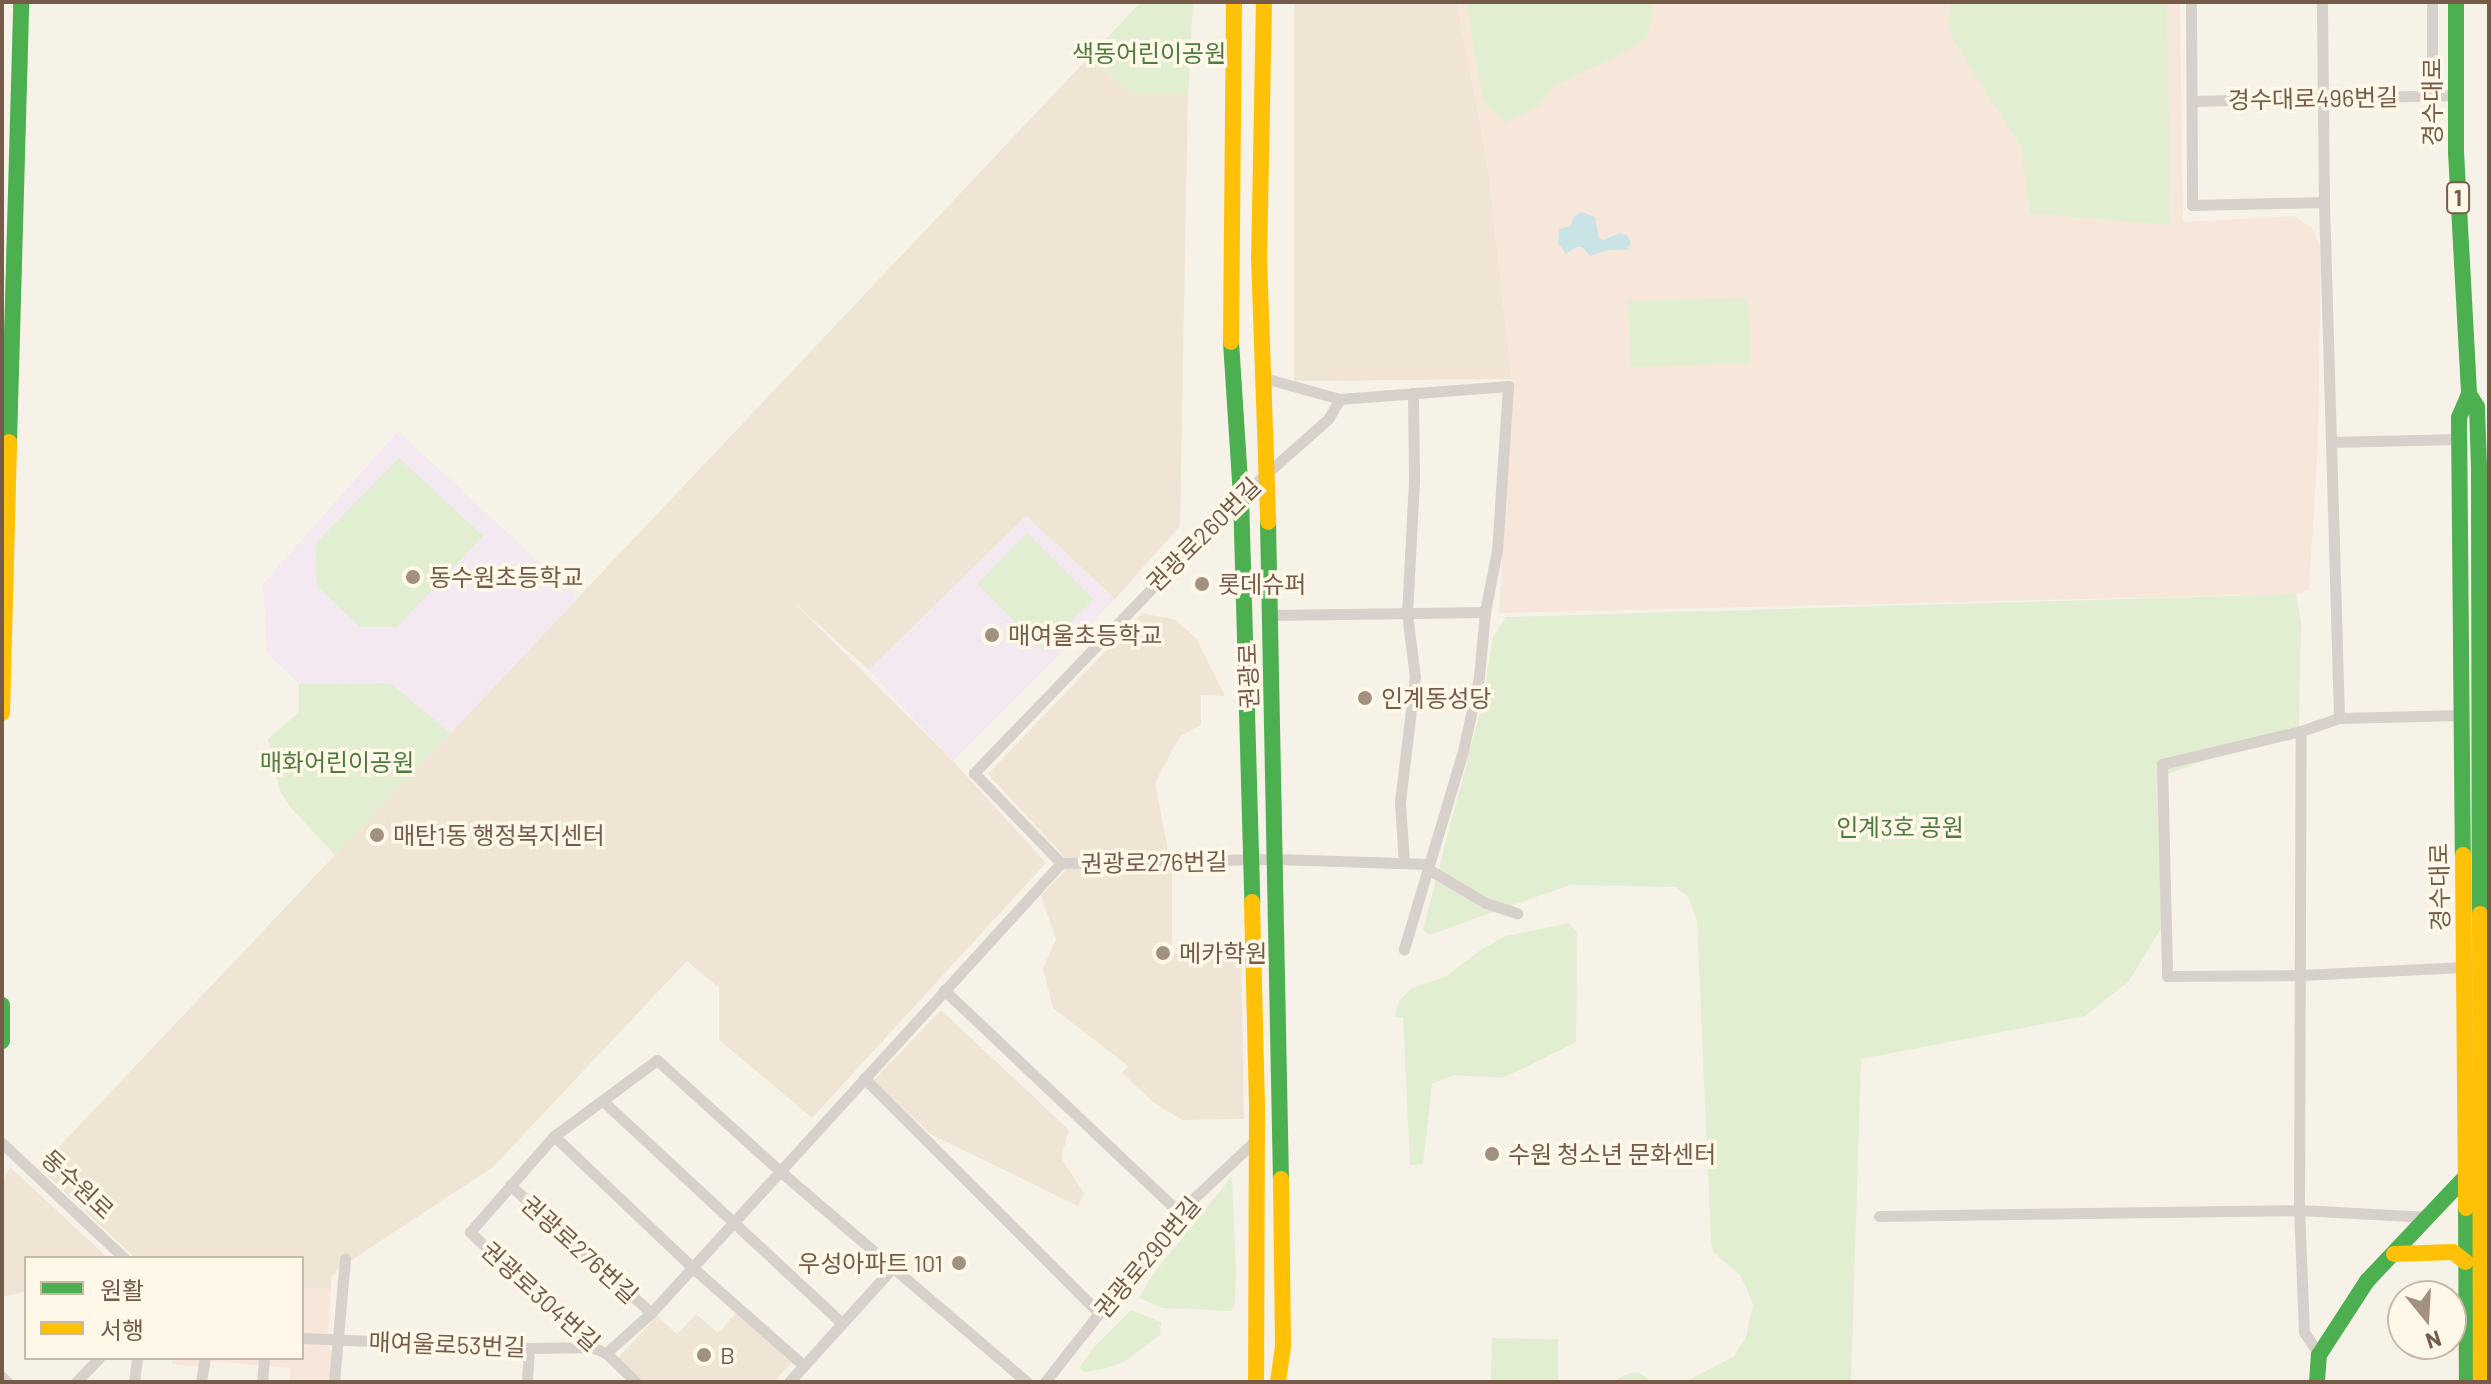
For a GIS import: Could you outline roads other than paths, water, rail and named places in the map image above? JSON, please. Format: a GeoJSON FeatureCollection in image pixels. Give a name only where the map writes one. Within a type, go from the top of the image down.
{"type":"FeatureCollection","features":[{"type":"Feature","properties":{"kind":"street"},"geometry":{"type":"LineString","coordinates":[[2,713],[21,2]]}},
{"type":"Feature","properties":{"kind":"street","name":"권광로"},"geometry":{"type":"LineString","coordinates":[[1234,2],[1231,380],[1241,496],[1256,1140],[1256,1382]]}},
{"type":"Feature","properties":{"kind":"street","name":"권광로"},"geometry":{"type":"LineString","coordinates":[[1264,2],[1261,377],[1267,470],[1276,859],[1281,1382]]}},
{"type":"Feature","properties":{"kind":"street"},"geometry":{"type":"LineString","coordinates":[[2191,2],[2192,205],[2324,202]]}},
{"type":"Feature","properties":{"kind":"street"},"geometry":{"type":"LineString","coordinates":[[2322,2],[2324,202],[2339,718]]}},
{"type":"Feature","properties":{"kind":"street","name":"경수대로496번길"},"geometry":{"type":"LineString","coordinates":[[2432,2],[2432,95]]}},
{"type":"Feature","properties":{"kind":"street","name":"경수대로"},"geometry":{"type":"LineString","coordinates":[[2456,2],[2456,95],[2469,394],[2459,417],[2467,1382]]}},
{"type":"Feature","properties":{"kind":"street","name":"경수대로496번길"},"geometry":{"type":"LineString","coordinates":[[2193,104],[2324,97],[2456,95]]}},
{"type":"Feature","properties":{"kind":"street"},"geometry":{"type":"LineString","coordinates":[[1261,377],[1340,399],[1508,386],[1497,550],[1485,612],[1479,677],[1463,751],[1404,949]]}},
{"type":"Feature","properties":{"kind":"street"},"geometry":{"type":"LineString","coordinates":[[1404,863],[1400,802],[1415,677],[1407,614],[1414,480],[1413,393]]}},
{"type":"Feature","properties":{"kind":"street","name":"경수대로"},"geometry":{"type":"LineString","coordinates":[[2469,394],[2477,407],[2479,467],[2481,1382]]}},
{"type":"Feature","properties":{"kind":"street","name":"권광로260번길"},"geometry":{"type":"LineString","coordinates":[[1061,863],[974,773],[1241,496],[1328,419],[1340,399]]}},
{"type":"Feature","properties":{"kind":"street"},"geometry":{"type":"LineString","coordinates":[[2331,442],[2459,439]]}},
{"type":"Feature","properties":{"kind":"street"},"geometry":{"type":"LineString","coordinates":[[1270,615],[1485,612]]}},
{"type":"Feature","properties":{"kind":"street"},"geometry":{"type":"LineString","coordinates":[[2461,715],[2339,718],[2301,731],[2162,764],[2167,976],[2301,975],[2464,967]]}},
{"type":"Feature","properties":{"kind":"street"},"geometry":{"type":"LineString","coordinates":[[2301,731],[2299,1210],[2304,1332],[2319,1355]]}},
{"type":"Feature","properties":{"kind":"street","name":"권광로276번길"},"geometry":{"type":"LineString","coordinates":[[606,1353],[651,1313],[693,1268],[1061,863],[1276,859],[1428,866]]}},
{"type":"Feature","properties":{"kind":"street"},"geometry":{"type":"LineString","coordinates":[[1428,866],[1486,903],[1517,913]]}},
{"type":"Feature","properties":{"kind":"street"},"geometry":{"type":"LineString","coordinates":[[944,990],[1179,1212]]}},
{"type":"Feature","properties":{"kind":"street"},"geometry":{"type":"LineString","coordinates":[[2,1005],[2,1041]]}},
{"type":"Feature","properties":{"kind":"street"},"geometry":{"type":"LineString","coordinates":[[804,1366],[693,1268],[554,1136],[657,1060],[781,1172],[1027,1382]]}},
{"type":"Feature","properties":{"kind":"street"},"geometry":{"type":"LineString","coordinates":[[864,1078],[1099,1313]]}},
{"type":"Feature","properties":{"kind":"street"},"geometry":{"type":"LineString","coordinates":[[604,1102],[841,1322]]}},
{"type":"Feature","properties":{"kind":"street","name":"권광로304번길"},"geometry":{"type":"LineString","coordinates":[[554,1136],[470,1232],[592,1347],[606,1353],[636,1382]]}},
{"type":"Feature","properties":{"kind":"street","name":"권광로290번길"},"geometry":{"type":"LineString","coordinates":[[1045,1382],[1179,1212],[1256,1140]]}},
{"type":"Feature","properties":{"kind":"street","name":"동수원로"},"geometry":{"type":"LineString","coordinates":[[2,1143],[122,1256]]}},
{"type":"Feature","properties":{"kind":"street"},"geometry":{"type":"LineString","coordinates":[[2317,1382],[2319,1355],[2367,1281],[2489,1155]]}},
{"type":"Feature","properties":{"kind":"street","name":"권광로276번길"},"geometry":{"type":"LineString","coordinates":[[510,1185],[651,1313]]}},
{"type":"Feature","properties":{"kind":"street"},"geometry":{"type":"LineString","coordinates":[[1879,1216],[2299,1210],[2430,1217]]}},
{"type":"Feature","properties":{"kind":"street"},"geometry":{"type":"LineString","coordinates":[[2394,1254],[2453,1252],[2466,1262]]}},
{"type":"Feature","properties":{"kind":"street"},"geometry":{"type":"LineString","coordinates":[[334,1382],[335,1339],[345,1258]]}},
{"type":"Feature","properties":{"kind":"street"},"geometry":{"type":"LineString","coordinates":[[789,1382],[894,1266]]}},
{"type":"Feature","properties":{"kind":"street","name":"매여울로53번길"},"geometry":{"type":"LineString","coordinates":[[304,1338],[529,1348],[592,1347]]}},
{"type":"Feature","properties":{"kind":"street"},"geometry":{"type":"LineString","coordinates":[[527,1382],[529,1348]]}},
{"type":"Feature","properties":{"kind":"street","name":"권광로"},"geometry":{"type":"LineString","coordinates":[[1248,1382],[1255,1358]]}},
{"type":"Feature","properties":{"kind":"street"},"geometry":{"type":"LineString","coordinates":[[76,1382],[97,1360]]}},
{"type":"Feature","properties":{"kind":"street"},"geometry":{"type":"LineString","coordinates":[[134,1382],[137,1360]]}},
{"type":"Feature","properties":{"kind":"street"},"geometry":{"type":"LineString","coordinates":[[201,1382],[205,1360]]}},
{"type":"Feature","properties":{"kind":"street"},"geometry":{"type":"LineString","coordinates":[[262,1382],[264,1360]]}},
{"type":"Feature","properties":{"kind":"street"},"geometry":{"type":"LineString","coordinates":[[2,1377],[7,1382]]}},
{"type":"Feature","properties":{"kind":"water"},"geometry":{"type":"Polygon","coordinates":[[[1582,212],[1595,217],[1599,238],[1603,240],[1620,233],[1627,235],[1631,242],[1627,250],[1608,250],[1590,256],[1582,247],[1576,247],[1566,254],[1558,243],[1559,229],[1571,226],[1574,216],[1582,212]]]}},
{"type":"Feature","properties":{"kind":"place","name":"동수원초등학교"},"geometry":{"type":"Point","coordinates":[413,577]}},
{"type":"Feature","properties":{"kind":"place","name":"롯데슈퍼"},"geometry":{"type":"Point","coordinates":[1202,584]}},
{"type":"Feature","properties":{"kind":"place","name":"매여울초등학교"},"geometry":{"type":"Point","coordinates":[992,635]}},
{"type":"Feature","properties":{"kind":"place","name":"인계동성당"},"geometry":{"type":"Point","coordinates":[1365,698]}},
{"type":"Feature","properties":{"kind":"place","name":"매탄1동 행정복지센터"},"geometry":{"type":"Point","coordinates":[377,835]}},
{"type":"Feature","properties":{"kind":"place","name":"메카학원"},"geometry":{"type":"Point","coordinates":[1163,953]}},
{"type":"Feature","properties":{"kind":"place","name":"수원 청소년 문화센터"},"geometry":{"type":"Point","coordinates":[1492,1154]}},
{"type":"Feature","properties":{"kind":"place","name":"우성아파트 101"},"geometry":{"type":"Point","coordinates":[959,1263]}},
{"type":"Feature","properties":{"kind":"place","name":"B"},"geometry":{"type":"Point","coordinates":[704,1355]}},
{"type":"Feature","properties":{"kind":"park label","name":"색동어린이공원"},"geometry":{"type":"Point","coordinates":[1149,53]}},
{"type":"Feature","properties":{"kind":"park label","name":"매화어린이공원"},"geometry":{"type":"Point","coordinates":[337,762]}},
{"type":"Feature","properties":{"kind":"park label","name":"인계3호 공원"},"geometry":{"type":"Point","coordinates":[1900,827]}}]}
